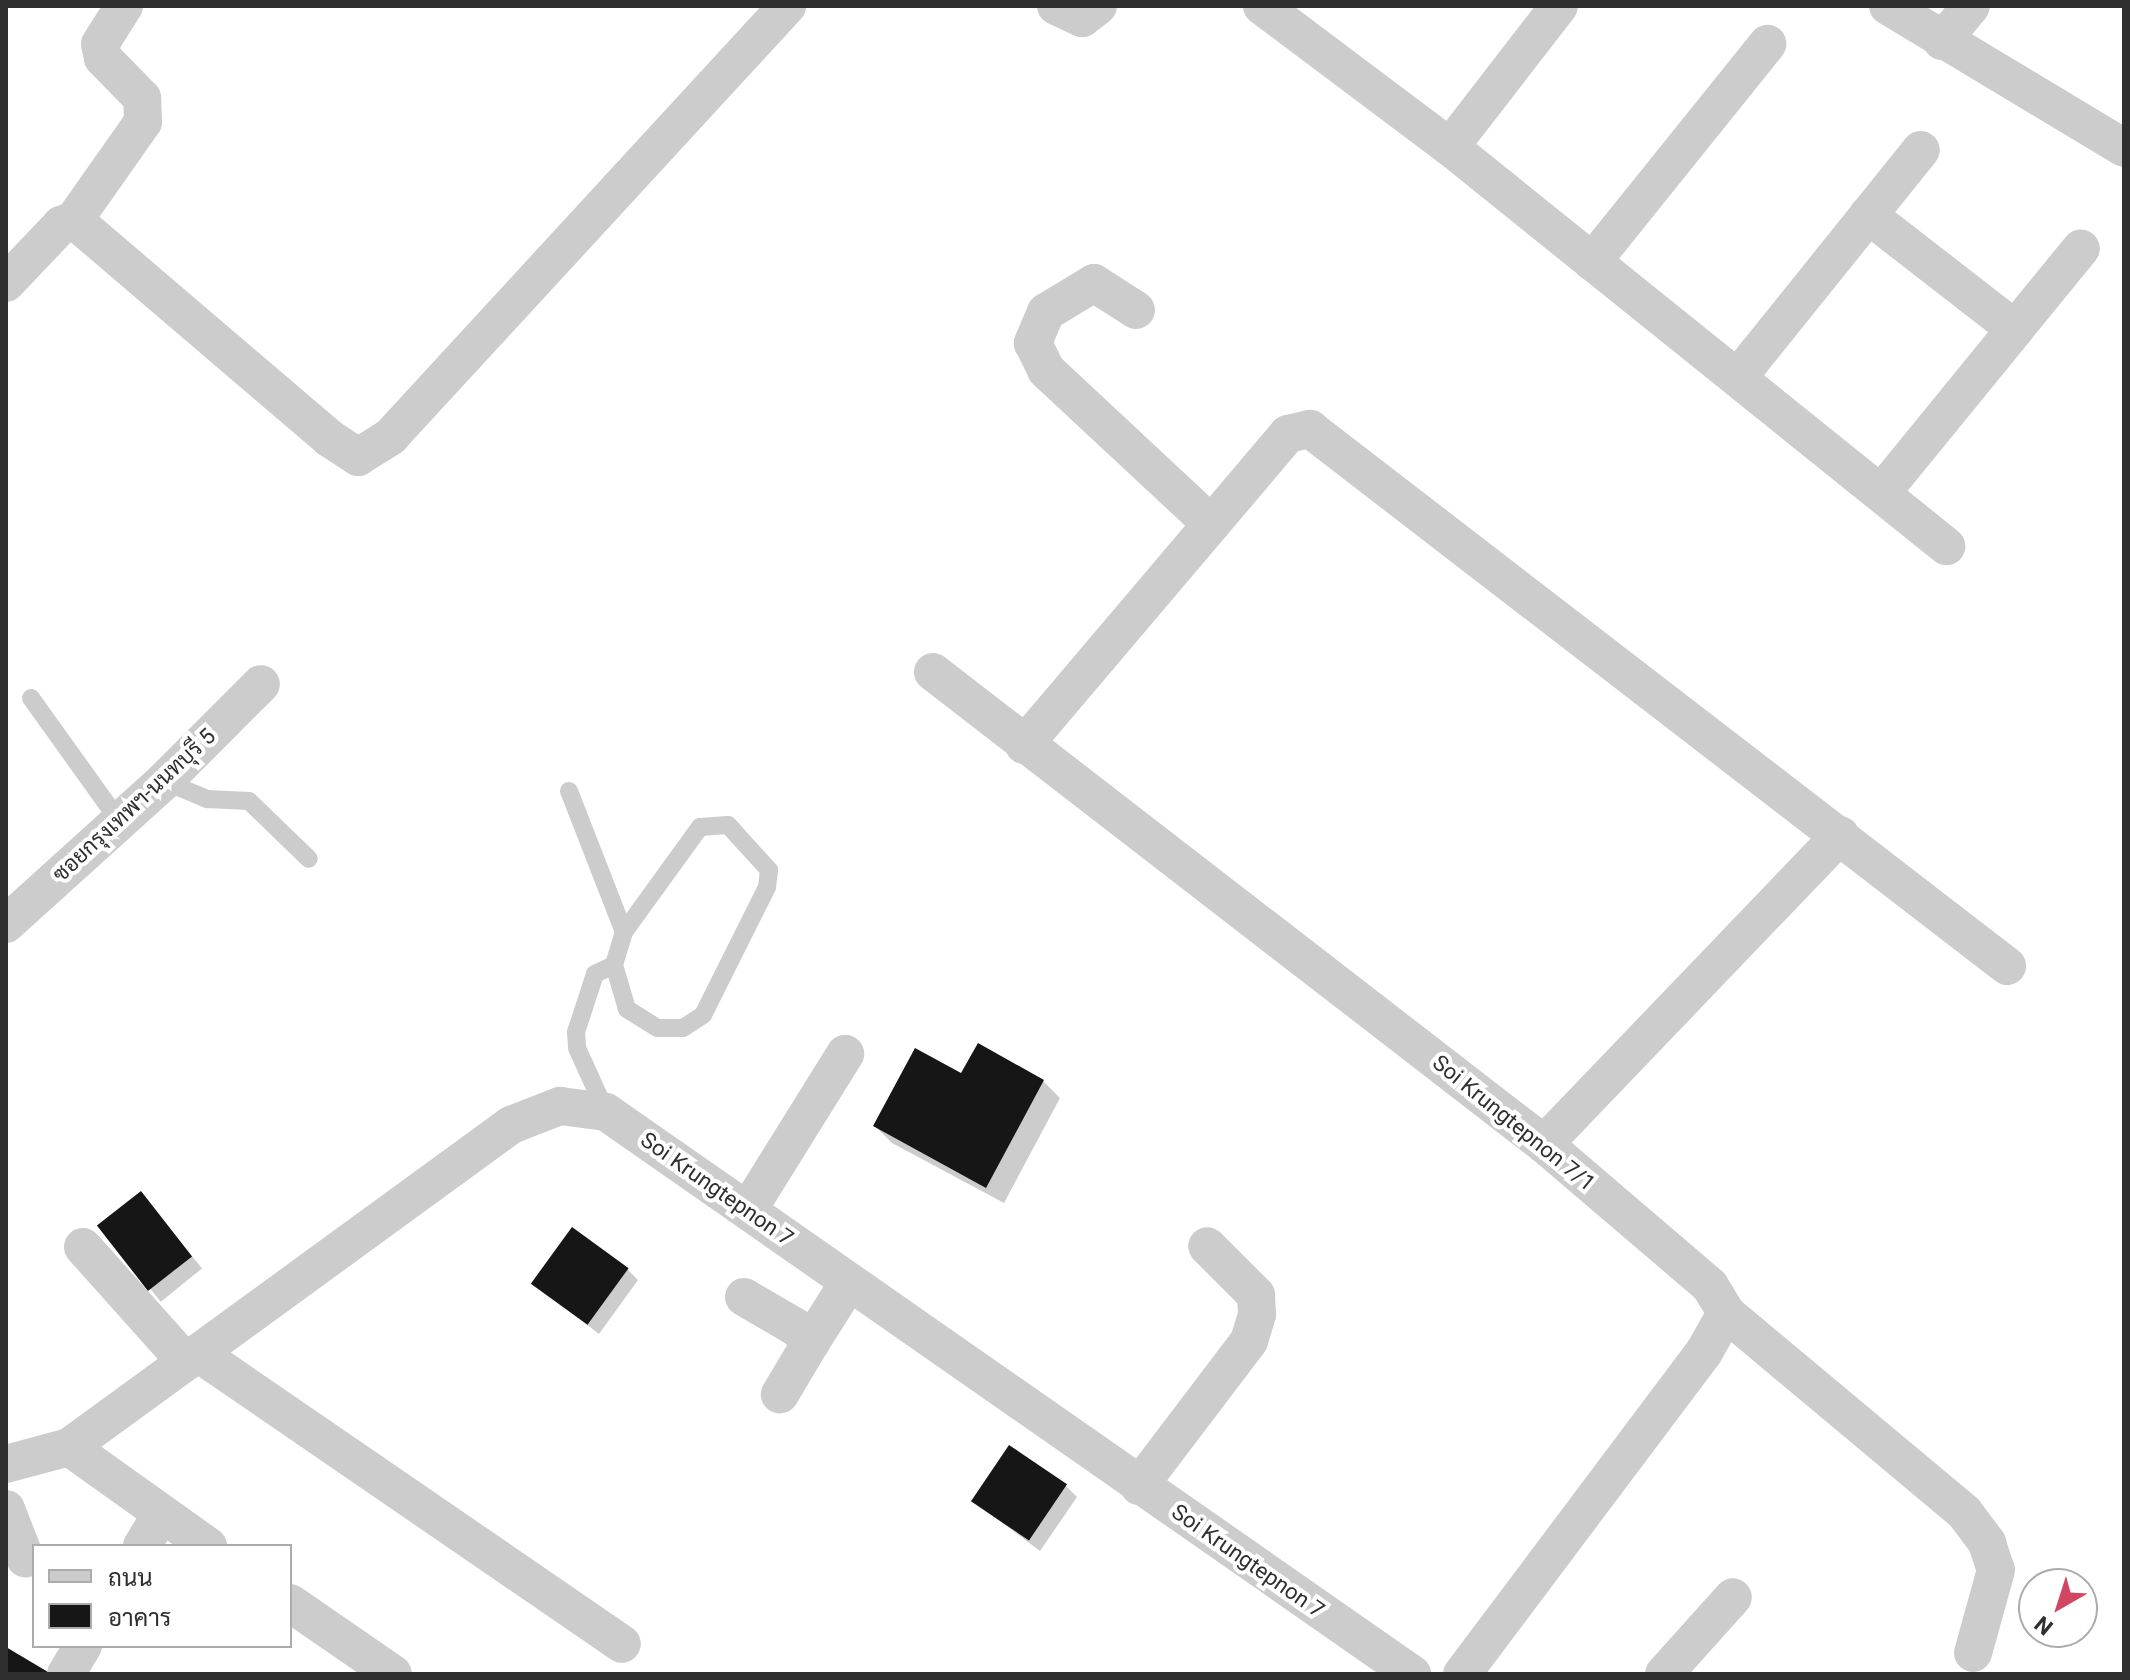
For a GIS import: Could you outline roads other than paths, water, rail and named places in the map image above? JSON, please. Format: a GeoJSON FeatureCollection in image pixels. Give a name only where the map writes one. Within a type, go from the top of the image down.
{"type":"FeatureCollection","features":[{"type":"Feature","properties":{"kind":"street"},"geometry":{"type":"LineString","coordinates":[[6,283],[61,225],[74,220],[143,122],[142,98],[103,58],[100,44],[103,31],[124,6]]}},
{"type":"Feature","properties":{"kind":"street"},"geometry":{"type":"LineString","coordinates":[[74,220],[329,438],[358,457],[391,436],[787,6]]}},
{"type":"Feature","properties":{"kind":"street"},"geometry":{"type":"LineString","coordinates":[[1056,6],[1068,16],[1082,18],[1098,6]]}},
{"type":"Feature","properties":{"kind":"street"},"geometry":{"type":"LineString","coordinates":[[1450,147],[1559,6]]}},
{"type":"Feature","properties":{"kind":"street"},"geometry":{"type":"LineString","coordinates":[[1888,6],[2124,148]]}},
{"type":"Feature","properties":{"kind":"street"},"geometry":{"type":"LineString","coordinates":[[1942,41],[1971,6]]}},
{"type":"Feature","properties":{"kind":"street"},"geometry":{"type":"LineString","coordinates":[[1284,13],[1592,262],[1883,491],[1946,546]]}},
{"type":"Feature","properties":{"kind":"street"},"geometry":{"type":"LineString","coordinates":[[1592,262],[1767,44]]}},
{"type":"Feature","properties":{"kind":"street"},"geometry":{"type":"LineString","coordinates":[[1739,376],[1921,150]]}},
{"type":"Feature","properties":{"kind":"street"},"geometry":{"type":"LineString","coordinates":[[1868,215],[2015,329]]}},
{"type":"Feature","properties":{"kind":"street"},"geometry":{"type":"LineString","coordinates":[[1883,491],[2081,248]]}},
{"type":"Feature","properties":{"kind":"street"},"geometry":{"type":"LineString","coordinates":[[1136,310],[1094,283],[1046,312],[1033,343],[1046,370],[1211,524]]}},
{"type":"Feature","properties":{"kind":"street"},"geometry":{"type":"LineString","coordinates":[[1024,745],[1288,434],[1310,429],[2007,966]]}},
{"type":"Feature","properties":{"kind":"street","name":"Soi Krungtepnon 7/1"},"geometry":{"type":"LineString","coordinates":[[933,672],[1544,1144],[1710,1286],[1726,1313],[1964,1512],[1987,1543],[1996,1570],[1973,1653]]}},
{"type":"Feature","properties":{"kind":"street","name":"ซอยกรุงเทพฯ-นนทบุรี 5"},"geometry":{"type":"LineString","coordinates":[[6,924],[164,781],[261,684]]}},
{"type":"Feature","properties":{"kind":"street"},"geometry":{"type":"LineString","coordinates":[[1544,1144],[1840,835]]}},
{"type":"Feature","properties":{"kind":"street"},"geometry":{"type":"LineString","coordinates":[[748,1210],[845,1054]]}},
{"type":"Feature","properties":{"kind":"street","name":"Soi Krungtepnon 7"},"geometry":{"type":"LineString","coordinates":[[6,1464],[69,1447],[511,1125],[560,1106],[606,1112],[1412,1674]]}},
{"type":"Feature","properties":{"kind":"street"},"geometry":{"type":"LineString","coordinates":[[1139,1486],[1249,1341],[1257,1314],[1256,1295],[1207,1246]]}},
{"type":"Feature","properties":{"kind":"street"},"geometry":{"type":"LineString","coordinates":[[83,1247],[192,1357],[622,1644]]}},
{"type":"Feature","properties":{"kind":"street"},"geometry":{"type":"LineString","coordinates":[[780,1394],[849,1282]]}},
{"type":"Feature","properties":{"kind":"street"},"geometry":{"type":"LineString","coordinates":[[744,1297],[797,1328],[811,1342]]}},
{"type":"Feature","properties":{"kind":"street"},"geometry":{"type":"LineString","coordinates":[[1462,1674],[1704,1352],[1726,1313]]}},
{"type":"Feature","properties":{"kind":"street"},"geometry":{"type":"LineString","coordinates":[[69,1447],[205,1544]]}},
{"type":"Feature","properties":{"kind":"street"},"geometry":{"type":"LineString","coordinates":[[6,1509],[25,1558]]}},
{"type":"Feature","properties":{"kind":"street"},"geometry":{"type":"LineString","coordinates":[[143,1544],[161,1514]]}},
{"type":"Feature","properties":{"kind":"street"},"geometry":{"type":"LineString","coordinates":[[1664,1674],[1733,1597]]}},
{"type":"Feature","properties":{"kind":"street"},"geometry":{"type":"LineString","coordinates":[[292,1604],[393,1674]]}},
{"type":"Feature","properties":{"kind":"street"},"geometry":{"type":"LineString","coordinates":[[66,1674],[82,1648]]}},
{"type":"Feature","properties":{"kind":"lane"},"geometry":{"type":"LineString","coordinates":[[31,698],[119,821]]}},
{"type":"Feature","properties":{"kind":"lane"},"geometry":{"type":"LineString","coordinates":[[164,781],[207,799],[249,801],[309,859]]}},
{"type":"Feature","properties":{"kind":"lane"},"geometry":{"type":"LineString","coordinates":[[569,791],[624,932]]}},
{"type":"Feature","properties":{"kind":"lane"},"geometry":{"type":"LineString","coordinates":[[728,825],[769,870],[767,887],[703,1015],[683,1028],[658,1028],[627,1009],[614,965],[624,932],[700,827],[728,825]]}},
{"type":"Feature","properties":{"kind":"lane"},"geometry":{"type":"LineString","coordinates":[[606,1112],[577,1048],[576,1032],[595,974],[614,965]]}}]}
